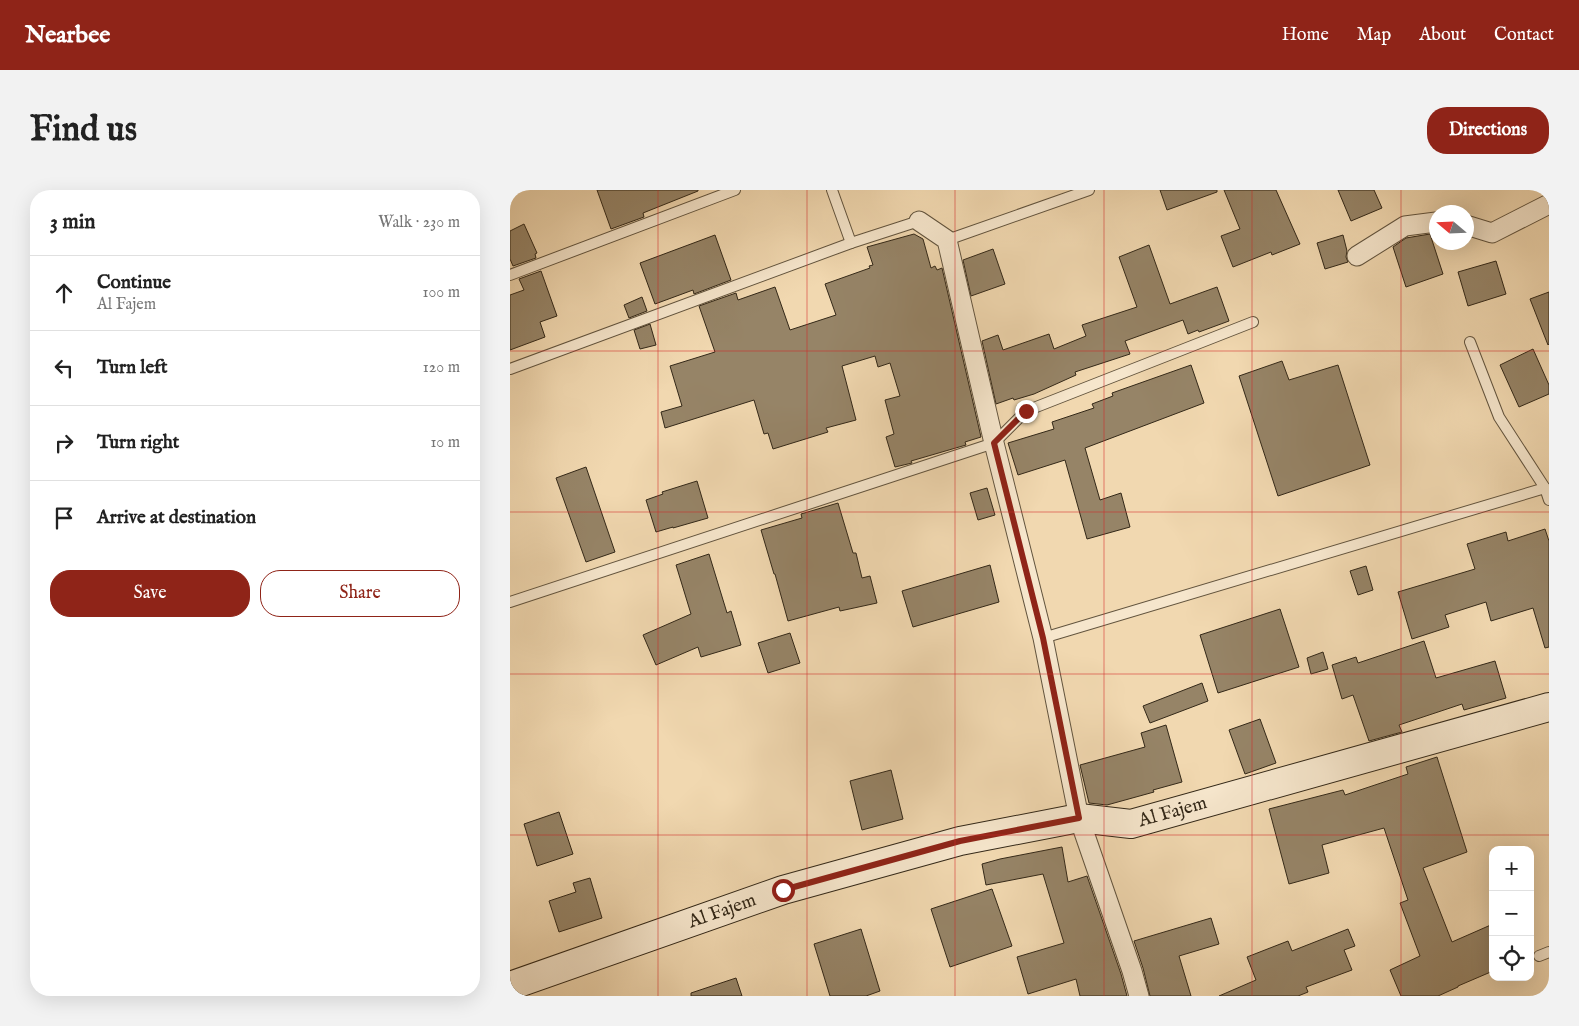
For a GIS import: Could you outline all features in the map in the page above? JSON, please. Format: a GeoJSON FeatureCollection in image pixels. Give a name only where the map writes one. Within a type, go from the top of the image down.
{"type":"FeatureCollection","features":[{"type":"Feature","properties":{"kind":"main road","name":"Al Fajem"},"geometry":{"type":"LineString","coordinates":[[510,986],[783,890],[960,841],[1079,818],[1131,824],[1549,707]]}},
{"type":"Feature","properties":{"kind":"street"},"geometry":{"type":"LineString","coordinates":[[1474,227],[1492,233],[1549,204]]}},
{"type":"Feature","properties":{"kind":"street"},"geometry":{"type":"LineString","coordinates":[[919,220],[947,240],[994,443],[1043,638],[1079,818],[1139,996]]}},
{"type":"Feature","properties":{"kind":"street"},"geometry":{"type":"LineString","coordinates":[[1358,256],[1405,226],[1429,223]]}},
{"type":"Feature","properties":{"kind":"lane"},"geometry":{"type":"LineString","coordinates":[[510,274],[735,190]]}},
{"type":"Feature","properties":{"kind":"lane"},"geometry":{"type":"LineString","coordinates":[[832,190],[852,243]]}},
{"type":"Feature","properties":{"kind":"lane"},"geometry":{"type":"LineString","coordinates":[[947,240],[1089,190]]}},
{"type":"Feature","properties":{"kind":"lane"},"geometry":{"type":"LineString","coordinates":[[510,369],[919,220]]}},
{"type":"Feature","properties":{"kind":"lane"},"geometry":{"type":"LineString","coordinates":[[510,602],[994,443],[1026,411],[1253,322]]}},
{"type":"Feature","properties":{"kind":"lane"},"geometry":{"type":"LineString","coordinates":[[1470,342],[1499,417],[1544,488],[1549,500]]}},
{"type":"Feature","properties":{"kind":"lane"},"geometry":{"type":"LineString","coordinates":[[1043,638],[1544,488]]}},
{"type":"Feature","properties":{"kind":"building"},"geometry":{"type":"Polygon","coordinates":[[[597,190],[698,191],[643,213],[644,217],[611,229],[597,190]]]}},
{"type":"Feature","properties":{"kind":"building"},"geometry":{"type":"Polygon","coordinates":[[[1160,190],[1217,190],[1217,192],[1167,210],[1160,190]]]}},
{"type":"Feature","properties":{"kind":"building"},"geometry":{"type":"Polygon","coordinates":[[[1224,190],[1276,190],[1300,244],[1272,255],[1271,252],[1233,267],[1221,236],[1240,229],[1224,190]]]}},
{"type":"Feature","properties":{"kind":"building"},"geometry":{"type":"Polygon","coordinates":[[[1338,190],[1374,190],[1382,208],[1351,221],[1338,190]]]}},
{"type":"Feature","properties":{"kind":"building"},"geometry":{"type":"Polygon","coordinates":[[[524,224],[537,253],[535,254],[536,258],[513,266],[510,259],[510,231],[524,224]]]}},
{"type":"Feature","properties":{"kind":"building"},"geometry":{"type":"Polygon","coordinates":[[[914,234],[923,239],[931,268],[935,266],[937,270],[942,268],[981,437],[965,442],[966,445],[895,467],[886,437],[894,434],[885,400],[900,396],[890,363],[878,367],[875,356],[842,366],[856,420],[826,428],[828,432],[773,449],[768,433],[764,434],[754,400],[665,428],[661,412],[682,406],[670,366],[715,352],[699,306],[736,293],[738,300],[775,287],[790,330],[836,315],[825,284],[870,268],[869,266],[873,265],[867,247],[914,234]]]}},
{"type":"Feature","properties":{"kind":"building"},"geometry":{"type":"Polygon","coordinates":[[[1429,234],[1429,250],[1435,250],[1443,274],[1406,287],[1393,247],[1406,238],[1429,234]]]}},
{"type":"Feature","properties":{"kind":"building"},"geometry":{"type":"Polygon","coordinates":[[[715,235],[731,280],[694,294],[693,290],[655,304],[640,263],[715,235]]]}},
{"type":"Feature","properties":{"kind":"building"},"geometry":{"type":"Polygon","coordinates":[[[1343,235],[1348,262],[1325,269],[1317,243],[1343,235]]]}},
{"type":"Feature","properties":{"kind":"building"},"geometry":{"type":"Polygon","coordinates":[[[1149,245],[1170,304],[1217,287],[1229,321],[1188,334],[1183,320],[1125,341],[1130,354],[1075,372],[1076,375],[1034,394],[996,404],[982,341],[998,335],[1003,350],[1049,334],[1054,349],[1086,336],[1082,325],[1137,307],[1119,257],[1149,245]]]}},
{"type":"Feature","properties":{"kind":"building"},"geometry":{"type":"Polygon","coordinates":[[[993,249],[1005,284],[971,296],[963,260],[993,249]]]}},
{"type":"Feature","properties":{"kind":"building"},"geometry":{"type":"Polygon","coordinates":[[[1496,261],[1506,294],[1468,306],[1458,272],[1496,261]]]}},
{"type":"Feature","properties":{"kind":"building"},"geometry":{"type":"Polygon","coordinates":[[[541,271],[557,316],[540,322],[545,337],[510,350],[510,295],[524,290],[519,279],[541,271]]]}},
{"type":"Feature","properties":{"kind":"building"},"geometry":{"type":"Polygon","coordinates":[[[1549,292],[1549,344],[1548,345],[1530,299],[1549,292]]]}},
{"type":"Feature","properties":{"kind":"building"},"geometry":{"type":"Polygon","coordinates":[[[642,297],[647,311],[629,318],[624,305],[642,297]]]}},
{"type":"Feature","properties":{"kind":"building"},"geometry":{"type":"Polygon","coordinates":[[[650,324],[656,345],[640,349],[634,330],[650,324]]]}},
{"type":"Feature","properties":{"kind":"building"},"geometry":{"type":"Polygon","coordinates":[[[1533,349],[1549,385],[1549,394],[1519,407],[1500,365],[1533,349]]]}},
{"type":"Feature","properties":{"kind":"building"},"geometry":{"type":"Polygon","coordinates":[[[1282,361],[1289,380],[1338,365],[1370,465],[1278,496],[1239,376],[1282,361]]]}},
{"type":"Feature","properties":{"kind":"building"},"geometry":{"type":"Polygon","coordinates":[[[1191,365],[1204,403],[1085,448],[1100,500],[1121,493],[1130,527],[1087,539],[1065,460],[1018,475],[1008,443],[1054,429],[1052,422],[1094,408],[1092,404],[1113,396],[1112,393],[1191,365]]]}},
{"type":"Feature","properties":{"kind":"building"},"geometry":{"type":"Polygon","coordinates":[[[586,467],[615,552],[586,562],[556,478],[586,467]]]}},
{"type":"Feature","properties":{"kind":"building"},"geometry":{"type":"Polygon","coordinates":[[[697,481],[708,518],[656,532],[646,500],[663,494],[662,492],[697,481]]]}},
{"type":"Feature","properties":{"kind":"building"},"geometry":{"type":"Polygon","coordinates":[[[987,488],[995,515],[978,520],[970,493],[987,488]]]}},
{"type":"Feature","properties":{"kind":"building"},"geometry":{"type":"Polygon","coordinates":[[[838,503],[853,553],[856,553],[862,578],[870,576],[877,603],[840,611],[839,607],[788,621],[761,530],[802,518],[801,514],[838,503]]]}},
{"type":"Feature","properties":{"kind":"building"},"geometry":{"type":"Polygon","coordinates":[[[1545,529],[1549,541],[1549,647],[1545,648],[1533,608],[1491,621],[1486,602],[1445,615],[1449,627],[1412,639],[1398,592],[1475,569],[1467,544],[1506,532],[1508,541],[1545,529]]]}},
{"type":"Feature","properties":{"kind":"building"},"geometry":{"type":"Polygon","coordinates":[[[709,554],[727,613],[731,611],[741,645],[701,657],[698,647],[656,665],[643,635],[691,614],[676,565],[709,554]]]}},
{"type":"Feature","properties":{"kind":"building"},"geometry":{"type":"Polygon","coordinates":[[[990,565],[999,602],[913,627],[902,591],[990,565]]]}},
{"type":"Feature","properties":{"kind":"building"},"geometry":{"type":"Polygon","coordinates":[[[1366,566],[1373,590],[1358,595],[1350,571],[1366,566]]]}},
{"type":"Feature","properties":{"kind":"building"},"geometry":{"type":"Polygon","coordinates":[[[1280,609],[1299,667],[1218,693],[1200,635],[1280,609]]]}},
{"type":"Feature","properties":{"kind":"building"},"geometry":{"type":"Polygon","coordinates":[[[790,633],[800,663],[768,673],[758,643],[790,633]]]}},
{"type":"Feature","properties":{"kind":"building"},"geometry":{"type":"Polygon","coordinates":[[[1424,641],[1436,678],[1495,661],[1506,698],[1464,710],[1462,704],[1399,725],[1402,732],[1369,741],[1353,695],[1342,699],[1332,665],[1356,657],[1358,663],[1424,641]]]}},
{"type":"Feature","properties":{"kind":"building"},"geometry":{"type":"Polygon","coordinates":[[[1323,652],[1328,669],[1311,674],[1307,658],[1323,652]]]}},
{"type":"Feature","properties":{"kind":"building"},"geometry":{"type":"Polygon","coordinates":[[[1202,683],[1208,701],[1150,723],[1143,706],[1202,683]]]}},
{"type":"Feature","properties":{"kind":"building"},"geometry":{"type":"Polygon","coordinates":[[[1260,719],[1276,763],[1245,774],[1229,730],[1260,719]]]}},
{"type":"Feature","properties":{"kind":"building"},"geometry":{"type":"Polygon","coordinates":[[[1166,725],[1182,782],[1107,805],[1089,803],[1080,765],[1145,747],[1141,733],[1166,725]]]}},
{"type":"Feature","properties":{"kind":"building"},"geometry":{"type":"Polygon","coordinates":[[[1437,757],[1467,852],[1423,868],[1452,942],[1489,926],[1489,973],[1438,996],[1401,996],[1390,970],[1420,956],[1400,903],[1408,900],[1384,828],[1322,845],[1329,873],[1289,884],[1269,809],[1343,790],[1345,795],[1408,774],[1406,767],[1437,757]]]}},
{"type":"Feature","properties":{"kind":"building"},"geometry":{"type":"Polygon","coordinates":[[[891,770],[903,819],[862,830],[850,781],[891,770]]]}},
{"type":"Feature","properties":{"kind":"building"},"geometry":{"type":"Polygon","coordinates":[[[559,812],[573,854],[537,866],[524,824],[559,812]]]}},
{"type":"Feature","properties":{"kind":"building"},"geometry":{"type":"Polygon","coordinates":[[[1062,847],[1068,882],[1087,876],[1127,996],[1080,996],[1076,979],[1028,994],[1017,957],[1064,943],[1043,874],[986,885],[982,864],[1062,847]]]}},
{"type":"Feature","properties":{"kind":"building"},"geometry":{"type":"Polygon","coordinates":[[[590,878],[602,918],[559,932],[549,901],[576,892],[573,883],[590,878]]]}},
{"type":"Feature","properties":{"kind":"building"},"geometry":{"type":"Polygon","coordinates":[[[992,889],[1012,946],[950,967],[931,909],[992,889]]]}},
{"type":"Feature","properties":{"kind":"building"},"geometry":{"type":"Polygon","coordinates":[[[1211,918],[1219,944],[1179,956],[1191,996],[1150,996],[1134,941],[1211,918]]]}},
{"type":"Feature","properties":{"kind":"building"},"geometry":{"type":"Polygon","coordinates":[[[861,929],[880,991],[866,996],[830,996],[814,944],[861,929]]]}},
{"type":"Feature","properties":{"kind":"building"},"geometry":{"type":"Polygon","coordinates":[[[1348,929],[1355,946],[1344,950],[1352,970],[1306,987],[1308,992],[1298,996],[1219,996],[1256,980],[1247,957],[1288,941],[1292,951],[1348,929]]]}},
{"type":"Feature","properties":{"kind":"building"},"geometry":{"type":"Polygon","coordinates":[[[736,978],[742,996],[691,996],[691,993],[736,978]]]}},
{"type":"Feature","properties":{"kind":"route"},"geometry":{"type":"LineString","coordinates":[[783,890],[960,841],[1079,818],[1043,638],[994,443],[1026,411]]}}]}
